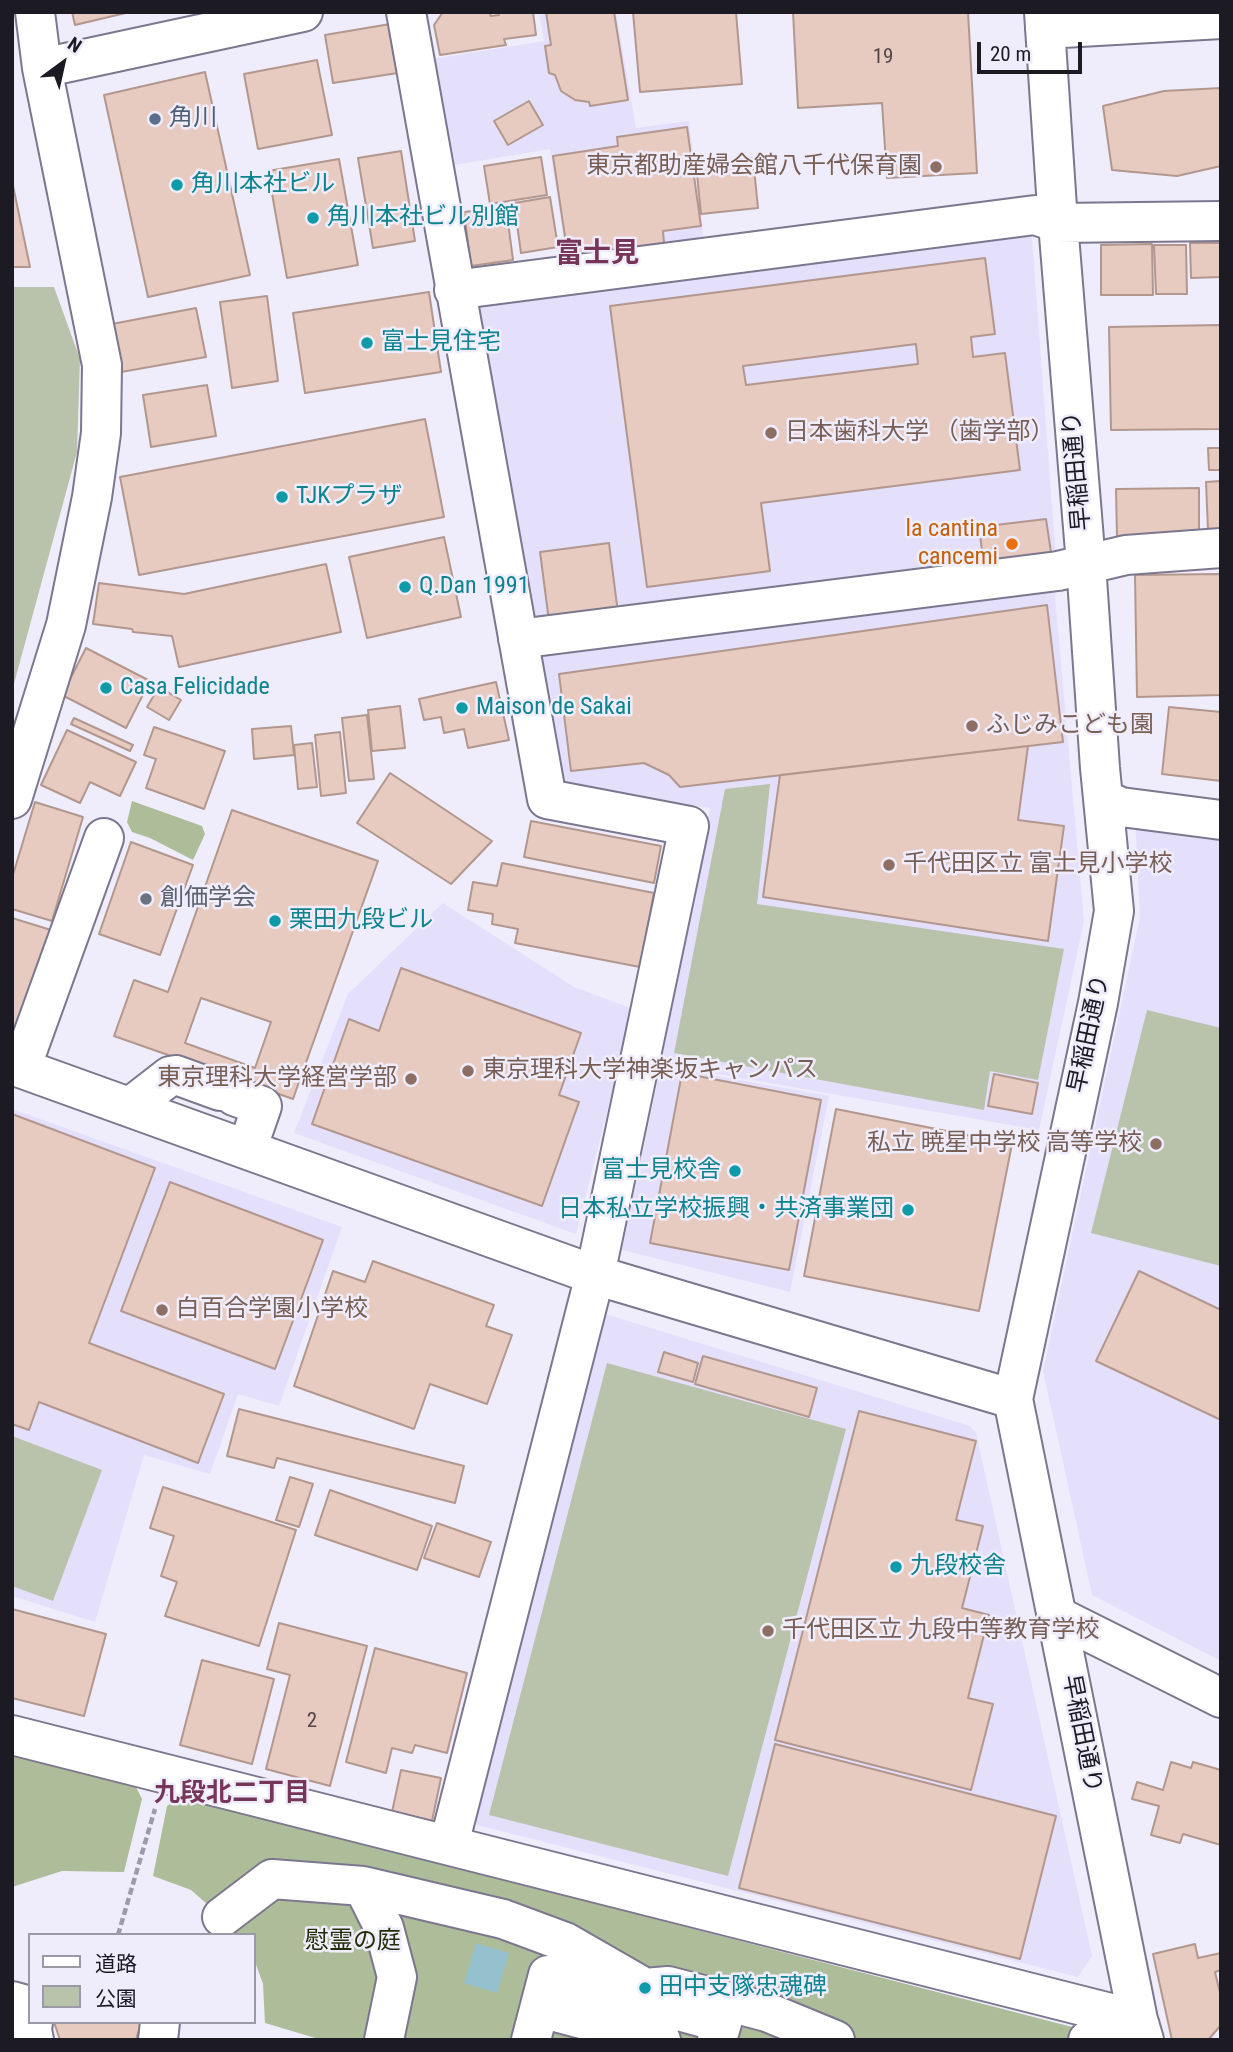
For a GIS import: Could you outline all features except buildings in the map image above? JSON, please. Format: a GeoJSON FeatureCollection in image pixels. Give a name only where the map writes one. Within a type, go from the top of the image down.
{"type":"FeatureCollection","features":[{"type":"Feature","properties":{"kind":"street"},"geometry":{"type":"LineString","coordinates":[[12,799],[65,625],[92,497],[101,433],[102,365],[42,68],[35,12]]}},
{"type":"Feature","properties":{"kind":"street"},"geometry":{"type":"LineString","coordinates":[[42,68],[303,12]]}},
{"type":"Feature","properties":{"kind":"street"},"geometry":{"type":"LineString","coordinates":[[406,12],[547,799],[689,827],[595,1275],[449,1844]]}},
{"type":"Feature","properties":{"kind":"street"},"geometry":{"type":"LineString","coordinates":[[1045,21],[1221,19]]}},
{"type":"Feature","properties":{"kind":"street","name":"早稲田通り"},"geometry":{"type":"LineString","coordinates":[[1045,21],[1058,223],[1114,911],[1098,1003],[1013,1399],[1141,2028]]}},
{"type":"Feature","properties":{"kind":"street"},"geometry":{"type":"LineString","coordinates":[[454,290],[1035,215],[1058,223],[1221,221]]}},
{"type":"Feature","properties":{"kind":"street"},"geometry":{"type":"LineString","coordinates":[[518,639],[1058,571],[1126,555],[1221,548]]}},
{"type":"Feature","properties":{"kind":"street"},"geometry":{"type":"LineString","coordinates":[[1103,799],[1121,807],[1221,820]]}},
{"type":"Feature","properties":{"kind":"street"},"geometry":{"type":"LineString","coordinates":[[104,838],[16,1066],[595,1275],[1013,1399]]}},
{"type":"Feature","properties":{"kind":"street"},"geometry":{"type":"LineString","coordinates":[[130,1107],[170,1076],[178,1076],[227,1093],[262,1106],[247,1149]]}},
{"type":"Feature","properties":{"kind":"street"},"geometry":{"type":"LineString","coordinates":[[1057,1616],[1221,1698]]}},
{"type":"Feature","properties":{"kind":"street"},"geometry":{"type":"LineString","coordinates":[[12,1735],[449,1844],[1141,2028]]}},
{"type":"Feature","properties":{"kind":"street"},"geometry":{"type":"LineString","coordinates":[[222,1917],[272,1879],[363,1886],[503,1919],[565,1942],[645,1988],[668,1986],[767,2012],[835,2040]]}},
{"type":"Feature","properties":{"kind":"street"},"geometry":{"type":"LineString","coordinates":[[363,1886],[384,1928],[397,1976],[384,2040]]}},
{"type":"Feature","properties":{"kind":"street"},"geometry":{"type":"LineString","coordinates":[[535,2024],[548,1975],[596,2006],[660,2025],[722,2023],[717,2040]]}},
{"type":"Feature","properties":{"kind":"street"},"geometry":{"type":"LineString","coordinates":[[1088,2040],[1119,2029],[1141,2028]]}},
{"type":"Feature","properties":{"kind":"path"},"geometry":{"type":"LineString","coordinates":[[119,1933],[166,1775]]}},
{"type":"Feature","properties":{"kind":"shaded area"},"geometry":{"type":"Polygon","coordinates":[[[539,12],[616,12],[636,128],[689,121],[704,244],[567,261],[550,149],[448,166],[433,59],[544,41],[539,12]]]}},
{"type":"Feature","properties":{"kind":"shaded area","name":"日本歯科大学 （歯学部）"},"geometry":{"type":"Polygon","coordinates":[[[1031,225],[1056,560],[532,625],[473,306],[1031,225]]]}},
{"type":"Feature","properties":{"kind":"shaded area","name":"千代田区立 富士見小学校"},"geometry":{"type":"Polygon","coordinates":[[[1054,586],[1084,921],[1039,1130],[660,1064],[710,808],[563,784],[538,650],[1054,586]]]}},
{"type":"Feature","properties":{"kind":"shaded area","name":"私立 暁星中学校 高等学校"},"geometry":{"type":"Polygon","coordinates":[[[1134,794],[1221,802],[1221,1661],[1092,1595],[1043,1371],[1140,917],[1134,794]]]}},
{"type":"Feature","properties":{"kind":"shaded area","name":"東京理科大学神楽坂キャンパス"},"geometry":{"type":"Polygon","coordinates":[[[443,903],[574,987],[633,1009],[576,1234],[294,1133],[348,994],[443,903]]]}},
{"type":"Feature","properties":{"kind":"shaded area","name":"富士見校舎"},"geometry":{"type":"Polygon","coordinates":[[[661,1066],[829,1096],[790,1292],[622,1250],[661,1066]]]}},
{"type":"Feature","properties":{"kind":"shaded area","name":"白百合学園小学校"},"geometry":{"type":"Polygon","coordinates":[[[12,1109],[342,1227],[279,1406],[238,1394],[210,1474],[144,1455],[95,1622],[12,1596],[12,1109]]]}},
{"type":"Feature","properties":{"kind":"shaded area","name":"千代田区立 九段中等教育学校"},"geometry":{"type":"Polygon","coordinates":[[[602,1313],[970,1426],[976,1433],[1092,1956],[1078,1977],[465,1822],[602,1313]]]}},
{"type":"Feature","properties":{"kind":"green space"},"geometry":{"type":"Polygon","coordinates":[[[12,287],[54,287],[80,359],[77,452],[12,691],[12,287]]]}},
{"type":"Feature","properties":{"kind":"green space"},"geometry":{"type":"Polygon","coordinates":[[[770,784],[757,904],[1064,949],[1038,1080],[990,1071],[984,1110],[674,1053],[725,789],[770,784]]]}},
{"type":"Feature","properties":{"kind":"green space"},"geometry":{"type":"Polygon","coordinates":[[[132,801],[202,826],[205,834],[193,860],[132,832],[127,822],[132,801]]]}},
{"type":"Feature","properties":{"kind":"green space"},"geometry":{"type":"Polygon","coordinates":[[[1147,1010],[1221,1028],[1221,1266],[1091,1233],[1147,1010]]]}},
{"type":"Feature","properties":{"kind":"green space"},"geometry":{"type":"Polygon","coordinates":[[[607,1363],[846,1429],[728,1876],[489,1815],[607,1363]]]}},
{"type":"Feature","properties":{"kind":"green space"},"geometry":{"type":"Polygon","coordinates":[[[12,1436],[102,1470],[53,1601],[12,1586],[12,1436]]]}},
{"type":"Feature","properties":{"kind":"green space"},"geometry":{"type":"Polygon","coordinates":[[[12,1754],[135,1785],[142,1799],[124,1872],[62,1871],[12,1887],[12,1754]]]}},
{"type":"Feature","properties":{"kind":"green space","name":"慰霊の庭"},"geometry":{"type":"Polygon","coordinates":[[[180,1796],[1080,2029],[1093,2040],[322,2040],[265,2023],[263,1984],[256,1965],[256,1933],[236,1933],[191,1890],[153,1876],[167,1806],[180,1796]]]}},
{"type":"Feature","properties":{"kind":"water"},"geometry":{"type":"Polygon","coordinates":[[[476,1943],[509,1953],[497,1993],[464,1983],[476,1943]]]}},
{"type":"Feature","properties":{"kind":"place","name":"角川"},"geometry":{"type":"Point","coordinates":[155,119]}},
{"type":"Feature","properties":{"kind":"place","name":"東京都助産婦会館八千代保育園"},"geometry":{"type":"Point","coordinates":[936,167]}},
{"type":"Feature","properties":{"kind":"place","name":"角川本社ビル"},"geometry":{"type":"Point","coordinates":[177,185]}},
{"type":"Feature","properties":{"kind":"place","name":"角川本社ビル別館"},"geometry":{"type":"Point","coordinates":[313,218]}},
{"type":"Feature","properties":{"kind":"place","name":"富士見住宅"},"geometry":{"type":"Point","coordinates":[367,343]}},
{"type":"Feature","properties":{"kind":"place","name":"日本歯科大学 （歯学部）"},"geometry":{"type":"Point","coordinates":[771,433]}},
{"type":"Feature","properties":{"kind":"place","name":"TJKプラザ"},"geometry":{"type":"Point","coordinates":[282,497]}},
{"type":"Feature","properties":{"kind":"place","name":"la cantina cancemi"},"geometry":{"type":"Point","coordinates":[1012,544]}},
{"type":"Feature","properties":{"kind":"place","name":"Q.Dan 1991"},"geometry":{"type":"Point","coordinates":[405,587]}},
{"type":"Feature","properties":{"kind":"place","name":"Casa Felicidade"},"geometry":{"type":"Point","coordinates":[106,688]}},
{"type":"Feature","properties":{"kind":"place","name":"Maison de Sakai"},"geometry":{"type":"Point","coordinates":[462,708]}},
{"type":"Feature","properties":{"kind":"place","name":"ふじみこども園"},"geometry":{"type":"Point","coordinates":[972,726]}},
{"type":"Feature","properties":{"kind":"place","name":"千代田区立 富士見小学校"},"geometry":{"type":"Point","coordinates":[889,865]}},
{"type":"Feature","properties":{"kind":"place","name":"創価学会"},"geometry":{"type":"Point","coordinates":[146,899]}},
{"type":"Feature","properties":{"kind":"place","name":"栗田九段ビル"},"geometry":{"type":"Point","coordinates":[275,921]}},
{"type":"Feature","properties":{"kind":"place","name":"東京理科大学神楽坂キャンパス"},"geometry":{"type":"Point","coordinates":[468,1071]}},
{"type":"Feature","properties":{"kind":"place","name":"東京理科大学経営学部"},"geometry":{"type":"Point","coordinates":[411,1079]}},
{"type":"Feature","properties":{"kind":"place","name":"私立 暁星中学校 高等学校"},"geometry":{"type":"Point","coordinates":[1156,1144]}},
{"type":"Feature","properties":{"kind":"place","name":"富士見校舎"},"geometry":{"type":"Point","coordinates":[735,1171]}},
{"type":"Feature","properties":{"kind":"place","name":"日本私立学校振興・共済事業団"},"geometry":{"type":"Point","coordinates":[908,1210]}},
{"type":"Feature","properties":{"kind":"place","name":"白百合学園小学校"},"geometry":{"type":"Point","coordinates":[162,1310]}},
{"type":"Feature","properties":{"kind":"place","name":"九段校舎"},"geometry":{"type":"Point","coordinates":[896,1567]}},
{"type":"Feature","properties":{"kind":"place","name":"千代田区立 九段中等教育学校"},"geometry":{"type":"Point","coordinates":[768,1631]}},
{"type":"Feature","properties":{"kind":"place","name":"田中支隊忠魂碑"},"geometry":{"type":"Point","coordinates":[645,1988]}},
{"type":"Feature","properties":{"kind":"district","name":"富士見"},"geometry":{"type":"Point","coordinates":[597,255]}},
{"type":"Feature","properties":{"kind":"district","name":"九段北二丁目"},"geometry":{"type":"Point","coordinates":[232,1794]}}]}
